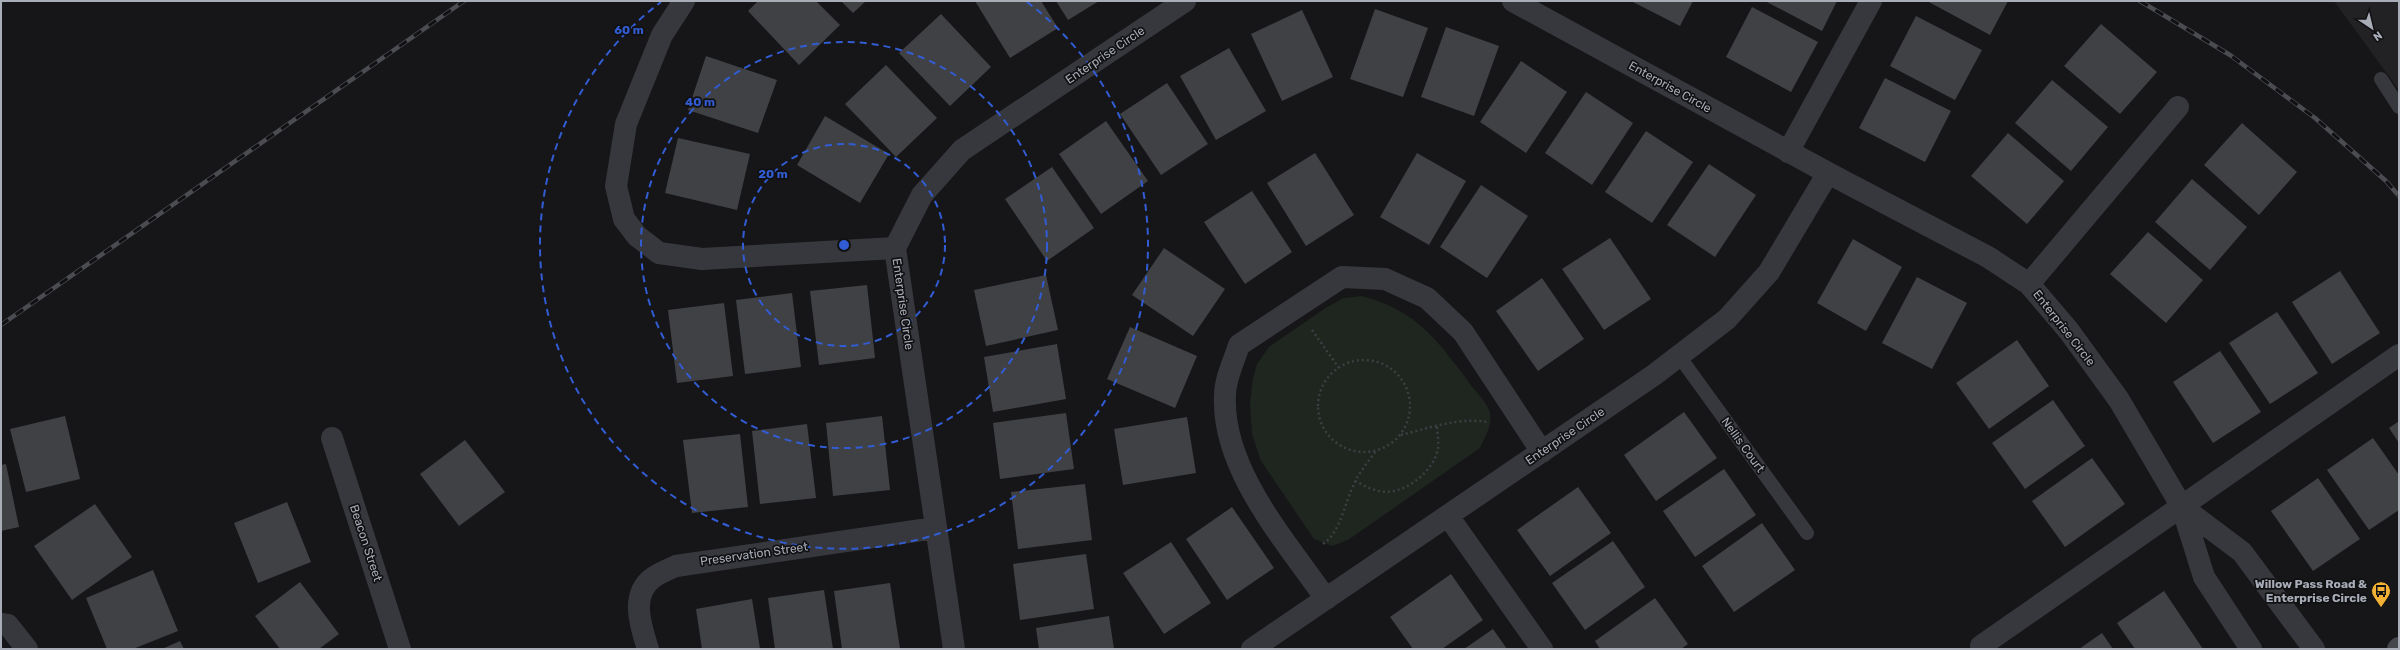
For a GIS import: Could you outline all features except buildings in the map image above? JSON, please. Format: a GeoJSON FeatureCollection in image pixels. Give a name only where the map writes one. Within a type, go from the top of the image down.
{"type":"FeatureCollection","features":[{"type":"Feature","properties":{"kind":"street"},"geometry":{"type":"LineString","coordinates":[[684,1],[662,35],[626,124],[616,186],[624,219],[637,236],[659,253],[702,259],[895,248]]}},
{"type":"Feature","properties":{"kind":"street","name":"Enterprise Circle"},"geometry":{"type":"LineString","coordinates":[[954,649],[895,248],[922,195],[962,150],[1185,1]]}},
{"type":"Feature","properties":{"kind":"street","name":"Enterprise Circle"},"geometry":{"type":"LineString","coordinates":[[1513,1],[1545,9],[1788,152],[1988,257],[2029,284],[2069,331],[2119,400],[2182,507],[2204,577],[2251,649]]}},
{"type":"Feature","properties":{"kind":"street"},"geometry":{"type":"LineString","coordinates":[[1788,152],[1871,1]]}},
{"type":"Feature","properties":{"kind":"street"},"geometry":{"type":"LineString","coordinates":[[2029,284],[2178,107]]}},
{"type":"Feature","properties":{"kind":"street","name":"Enterprise Circle"},"geometry":{"type":"LineString","coordinates":[[1252,649],[1542,452],[1679,356],[1728,319],[1769,272],[1828,174]]}},
{"type":"Feature","properties":{"kind":"street"},"geometry":{"type":"LineString","coordinates":[[1326,599],[1249,488],[1228,437],[1225,394],[1239,346],[1296,307],[1342,277],[1385,280],[1427,298],[1463,332],[1542,452]]}},
{"type":"Feature","properties":{"kind":"street"},"geometry":{"type":"LineString","coordinates":[[1981,646],[2399,355]]}},
{"type":"Feature","properties":{"kind":"street","name":"Beacon Street"},"geometry":{"type":"LineString","coordinates":[[332,438],[400,649]]}},
{"type":"Feature","properties":{"kind":"street","name":"Enterprise Circle"},"geometry":{"type":"LineString","coordinates":[[2182,507],[2242,552],[2314,649]]}},
{"type":"Feature","properties":{"kind":"street"},"geometry":{"type":"LineString","coordinates":[[1448,516],[1542,649]]}},
{"type":"Feature","properties":{"kind":"street","name":"Preservation Street"},"geometry":{"type":"LineString","coordinates":[[648,649],[638,619],[640,595],[652,578],[676,566],[935,528]]}},
{"type":"Feature","properties":{"kind":"street"},"geometry":{"type":"LineString","coordinates":[[1,624],[8,626],[27,649]]}},
{"type":"Feature","properties":{"kind":"lane"},"geometry":{"type":"LineString","coordinates":[[2381,80],[2399,107]]}},
{"type":"Feature","properties":{"kind":"lane","name":"Nellis Court"},"geometry":{"type":"LineString","coordinates":[[1679,356],[1807,533]]}},
{"type":"Feature","properties":{"kind":"path"},"geometry":{"type":"LineString","coordinates":[[1296,307],[1338,368]]}},
{"type":"Feature","properties":{"kind":"path"},"geometry":{"type":"LineString","coordinates":[[1366,360],[1380,363],[1393,370],[1402,381],[1409,394],[1410,407],[1408,422],[1401,435],[1390,445],[1376,451],[1361,453],[1347,450],[1335,442],[1325,432],[1319,418],[1318,404],[1321,390],[1328,377],[1338,368],[1352,362],[1366,360]]}},
{"type":"Feature","properties":{"kind":"path"},"geometry":{"type":"LineString","coordinates":[[1401,435],[1437,426],[1476,420],[1500,424],[1522,421]]}},
{"type":"Feature","properties":{"kind":"path"},"geometry":{"type":"LineString","coordinates":[[1355,481],[1376,491],[1397,490],[1414,483],[1427,471],[1438,449],[1437,426]]}},
{"type":"Feature","properties":{"kind":"path"},"geometry":{"type":"LineString","coordinates":[[1300,561],[1328,540],[1355,481],[1376,451]]}},
{"type":"Feature","properties":{"kind":"shaded area"},"geometry":{"type":"Polygon","coordinates":[[[2334,1],[2399,1],[2399,90],[2334,1]]]}},
{"type":"Feature","properties":{"kind":"shaded area"},"geometry":{"type":"Polygon","coordinates":[[[1362,296],[1396,309],[1423,328],[1434,339],[1487,406],[1490,415],[1490,425],[1480,448],[1348,540],[1332,546],[1314,539],[1261,461],[1252,434],[1250,403],[1253,378],[1257,364],[1269,347],[1327,307],[1344,298],[1362,296]]]}},
{"type":"Feature","properties":{"kind":"railway"},"geometry":{"type":"LineString","coordinates":[[1,325],[464,1]]}},
{"type":"Feature","properties":{"kind":"railway"},"geometry":{"type":"LineString","coordinates":[[2140,1],[2230,55],[2315,118],[2386,181],[2399,196]]}},
{"type":"Feature","properties":{"kind":"place","name":"Willow Pass Road & Enterprise Circle"},"geometry":{"type":"Point","coordinates":[2381,608]}}]}
